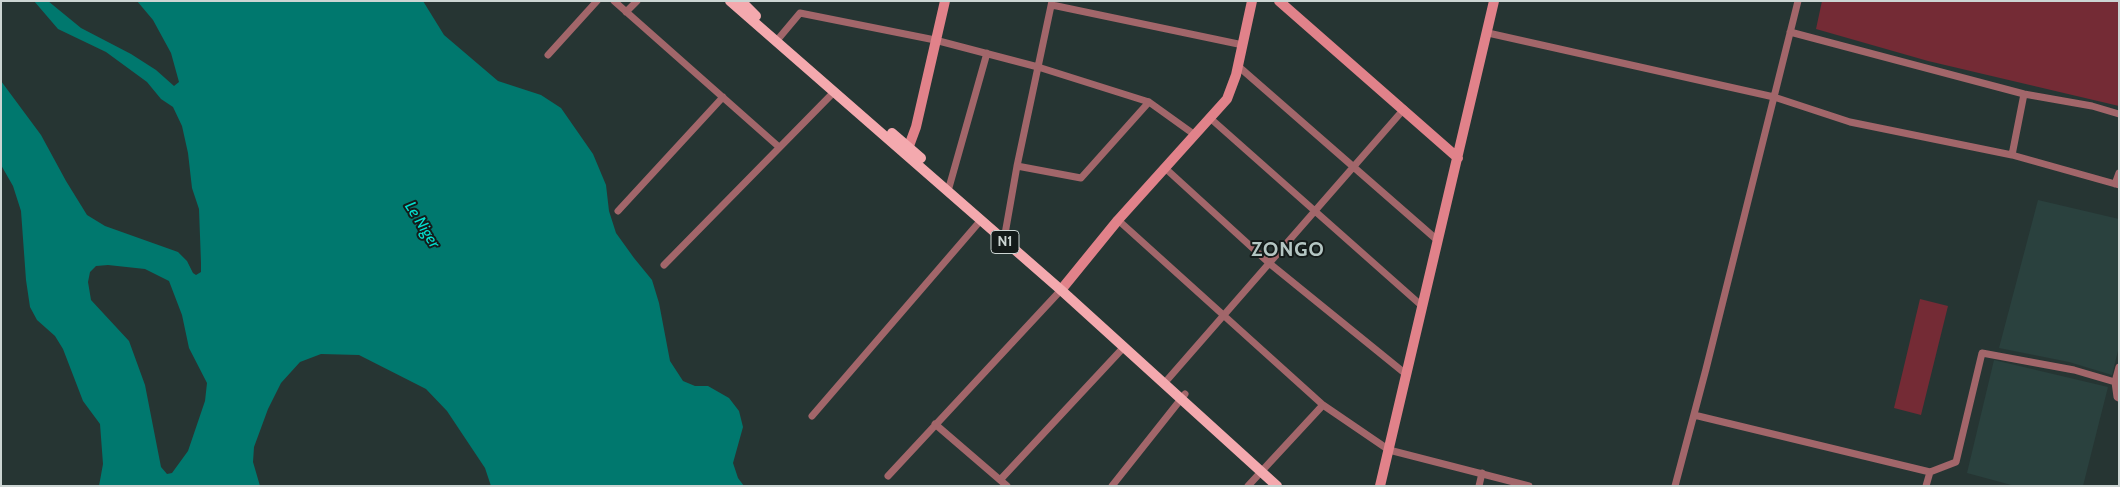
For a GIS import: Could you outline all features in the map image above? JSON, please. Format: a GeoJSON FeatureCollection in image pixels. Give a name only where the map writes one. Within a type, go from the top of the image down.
{"type":"FeatureCollection","features":[{"type":"Feature","properties":{"kind":"main road","name":"N1"},"geometry":{"type":"LineString","coordinates":[[730,1],[834,92],[908,150]]}},
{"type":"Feature","properties":{"kind":"main road","name":"N1"},"geometry":{"type":"LineString","coordinates":[[741,1],[779,38],[908,150],[981,220],[1168,379],[1183,396]]}},
{"type":"Feature","properties":{"kind":"main road","name":"N1"},"geometry":{"type":"LineString","coordinates":[[950,189],[1005,234],[1124,347],[1183,396],[1262,469],[1277,486]]}},
{"type":"Feature","properties":{"kind":"main road","name":"N1"},"geometry":{"type":"LineString","coordinates":[[1262,469],[1286,486]]}},
{"type":"Feature","properties":{"kind":"street"},"geometry":{"type":"LineString","coordinates":[[548,55],[597,1]]}},
{"type":"Feature","properties":{"kind":"street"},"geometry":{"type":"LineString","coordinates":[[614,1],[779,147]]}},
{"type":"Feature","properties":{"kind":"street"},"geometry":{"type":"LineString","coordinates":[[626,12],[637,1]]}},
{"type":"Feature","properties":{"kind":"street"},"geometry":{"type":"LineString","coordinates":[[908,150],[916,127],[945,1]]}},
{"type":"Feature","properties":{"kind":"street"},"geometry":{"type":"LineString","coordinates":[[888,476],[1063,288],[1118,220],[1227,98],[1238,66],[1252,1]]}},
{"type":"Feature","properties":{"kind":"street"},"geometry":{"type":"LineString","coordinates":[[1279,1],[1458,158]]}},
{"type":"Feature","properties":{"kind":"street"},"geometry":{"type":"LineString","coordinates":[[1380,486],[1407,375],[1436,239],[1458,158],[1494,1]]}},
{"type":"Feature","properties":{"kind":"street"},"geometry":{"type":"LineString","coordinates":[[1675,486],[1798,1]]}},
{"type":"Feature","properties":{"kind":"street"},"geometry":{"type":"LineString","coordinates":[[1005,234],[1016,166],[1052,3],[1243,45]]}},
{"type":"Feature","properties":{"kind":"street"},"geometry":{"type":"LineString","coordinates":[[779,38],[800,12],[935,40],[1038,67],[1149,102],[1195,135]]}},
{"type":"Feature","properties":{"kind":"street"},"geometry":{"type":"LineString","coordinates":[[1790,32],[2024,94],[2092,106],[2119,114]]}},
{"type":"Feature","properties":{"kind":"street"},"geometry":{"type":"LineString","coordinates":[[1488,33],[1774,97],[1850,122],[2012,155],[2117,185],[2119,173]]}},
{"type":"Feature","properties":{"kind":"street"},"geometry":{"type":"LineString","coordinates":[[950,189],[987,53]]}},
{"type":"Feature","properties":{"kind":"street"},"geometry":{"type":"LineString","coordinates":[[1238,66],[1436,239]]}},
{"type":"Feature","properties":{"kind":"street"},"geometry":{"type":"LineString","coordinates":[[664,265],[834,92]]}},
{"type":"Feature","properties":{"kind":"street"},"geometry":{"type":"LineString","coordinates":[[2012,155],[2024,94]]}},
{"type":"Feature","properties":{"kind":"street"},"geometry":{"type":"LineString","coordinates":[[618,211],[723,98]]}},
{"type":"Feature","properties":{"kind":"street"},"geometry":{"type":"LineString","coordinates":[[1016,166],[1081,178],[1149,102]]}},
{"type":"Feature","properties":{"kind":"street"},"geometry":{"type":"LineString","coordinates":[[1168,379],[1404,109]]}},
{"type":"Feature","properties":{"kind":"street"},"geometry":{"type":"LineString","coordinates":[[1210,118],[1422,306]]}},
{"type":"Feature","properties":{"kind":"street"},"geometry":{"type":"LineString","coordinates":[[1165,168],[1268,263],[1407,375]]}},
{"type":"Feature","properties":{"kind":"street"},"geometry":{"type":"LineString","coordinates":[[812,416],[981,220]]}},
{"type":"Feature","properties":{"kind":"street"},"geometry":{"type":"LineString","coordinates":[[1118,220],[1323,405],[1389,450],[1528,486]]}},
{"type":"Feature","properties":{"kind":"street"},"geometry":{"type":"LineString","coordinates":[[1000,480],[1124,347]]}},
{"type":"Feature","properties":{"kind":"street"},"geometry":{"type":"LineString","coordinates":[[1694,415],[1930,472],[1956,462],[1982,352],[2074,370],[2115,382]]}},
{"type":"Feature","properties":{"kind":"street"},"geometry":{"type":"LineString","coordinates":[[2119,367],[2115,382],[2117,397],[2119,398]]}},
{"type":"Feature","properties":{"kind":"street"},"geometry":{"type":"LineString","coordinates":[[1112,486],[1183,396]]}},
{"type":"Feature","properties":{"kind":"street"},"geometry":{"type":"LineString","coordinates":[[1248,486],[1323,405]]}},
{"type":"Feature","properties":{"kind":"street"},"geometry":{"type":"LineString","coordinates":[[935,424],[1007,486]]}},
{"type":"Feature","properties":{"kind":"street"},"geometry":{"type":"LineString","coordinates":[[1926,486],[1930,472]]}},
{"type":"Feature","properties":{"kind":"street"},"geometry":{"type":"LineString","coordinates":[[1479,486],[1482,473]]}},
{"type":"Feature","properties":{"kind":"shaded area"},"geometry":{"type":"Polygon","coordinates":[[[1822,1],[2119,1],[2119,106],[1928,61],[1816,29],[1822,1]]]}},
{"type":"Feature","properties":{"kind":"shaded area"},"geometry":{"type":"Polygon","coordinates":[[[2038,200],[2119,219],[2119,347],[2112,375],[2069,362],[1999,348],[2038,200]]]}},
{"type":"Feature","properties":{"kind":"shaded area"},"geometry":{"type":"Polygon","coordinates":[[[1920,299],[1948,306],[1921,415],[1894,408],[1920,299]]]}},
{"type":"Feature","properties":{"kind":"shaded area"},"geometry":{"type":"Polygon","coordinates":[[[1994,360],[2108,387],[2083,486],[2015,486],[1967,473],[1994,360]]]}},
{"type":"Feature","properties":{"kind":"water","name":"Le Niger"},"geometry":{"type":"Polygon","coordinates":[[[34,1],[48,1],[81,28],[131,54],[156,70],[174,86],[179,82],[171,53],[153,20],[137,1],[423,1],[444,35],[498,81],[541,95],[561,108],[593,154],[606,185],[609,211],[616,233],[652,280],[659,303],[670,361],[683,381],[695,386],[708,386],[729,398],[739,411],[743,427],[733,463],[738,478],[744,486],[491,486],[485,468],[447,411],[426,389],[359,355],[321,354],[300,362],[281,383],[268,409],[254,447],[253,462],[260,486],[99,486],[103,464],[100,424],[83,401],[63,349],[55,336],[37,320],[30,307],[21,211],[13,186],[1,165],[1,81],[41,135],[87,215],[105,226],[178,252],[187,261],[196,275],[201,272],[199,209],[192,188],[188,153],[182,126],[173,107],[161,99],[147,82],[106,52],[58,29],[34,1]],[[108,265],[96,266],[90,272],[88,282],[91,300],[129,341],[145,385],[161,467],[167,474],[172,473],[188,451],[205,401],[207,383],[189,348],[182,315],[169,281],[145,269],[108,265]]]}},
{"type":"Feature","properties":{"kind":"district","name":"ZONGO"},"geometry":{"type":"Point","coordinates":[1288,250]}}]}
